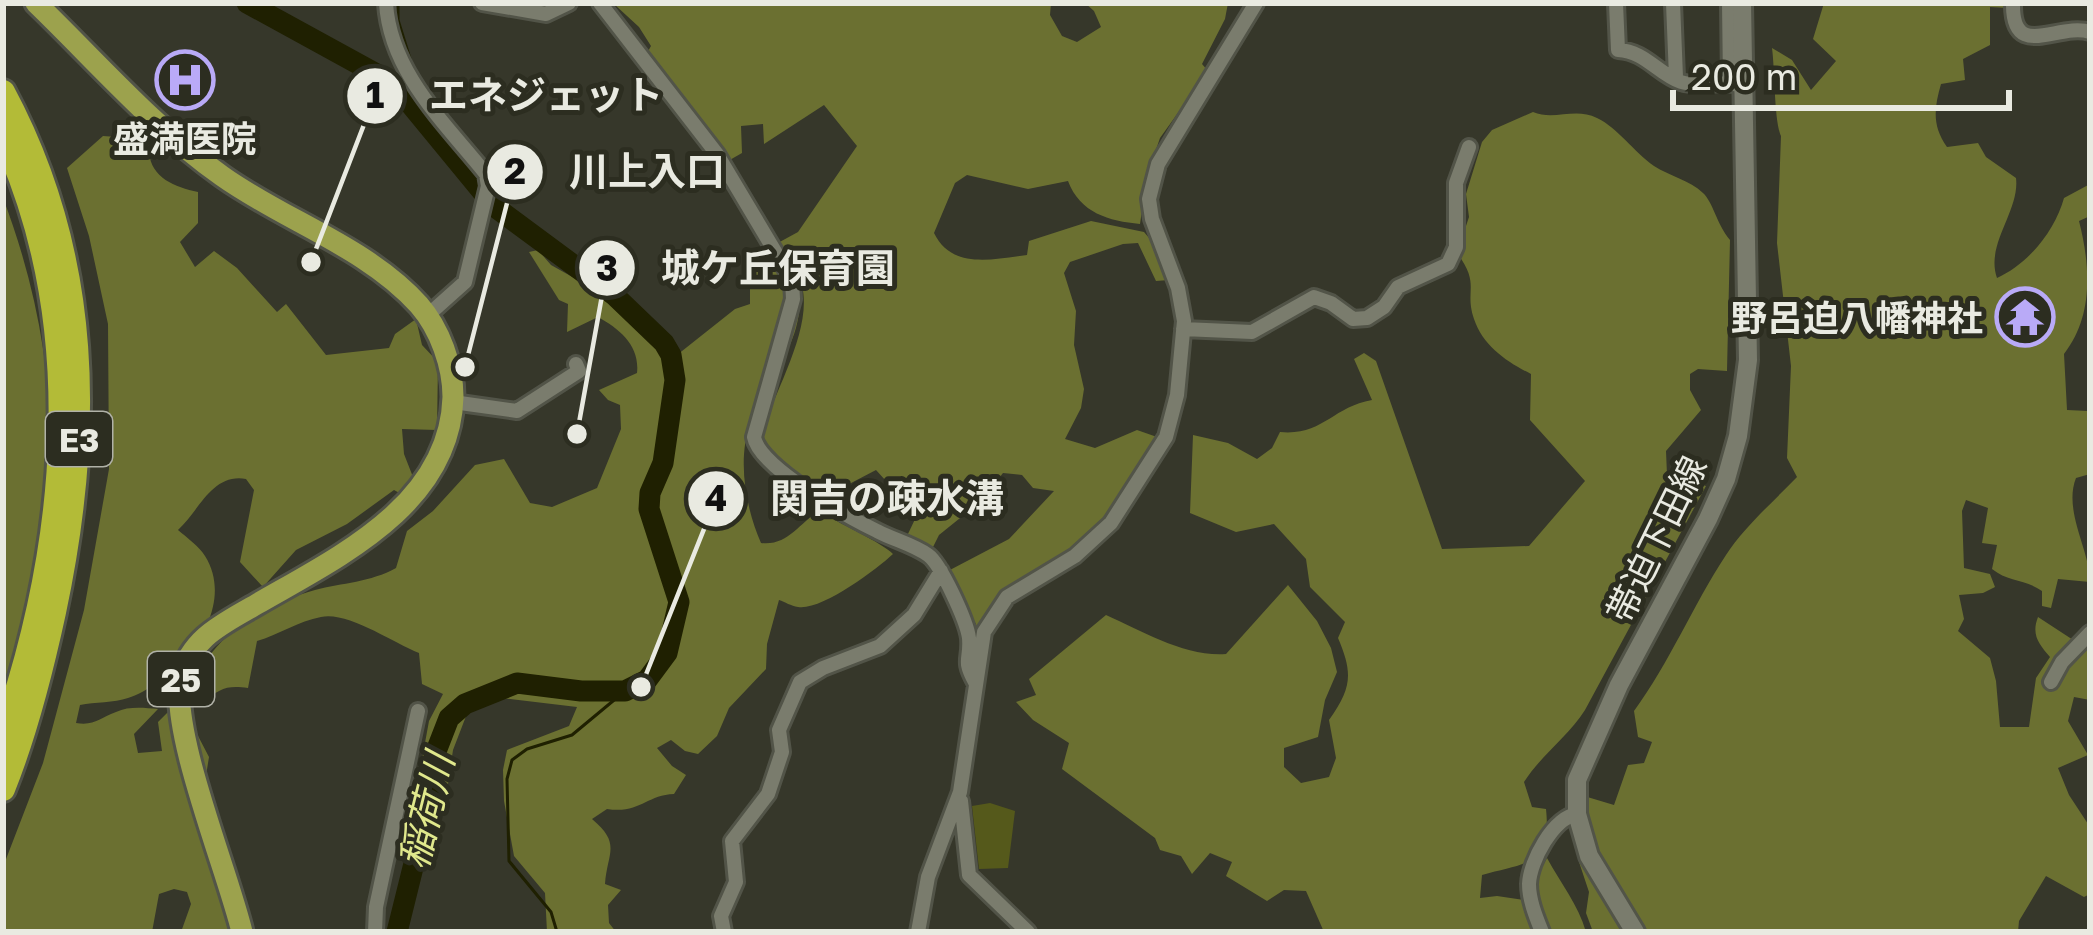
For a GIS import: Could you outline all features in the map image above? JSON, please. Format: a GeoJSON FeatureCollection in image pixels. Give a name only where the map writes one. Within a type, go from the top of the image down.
{"type":"FeatureCollection","features":[{"type":"Feature","properties":{"kind":"highway","name":"E3"},"geometry":{"type":"LineString","coordinates":[[3,92],[28,145],[55,224],[71,299],[80,393],[76,493],[60,585],[38,681],[3,789]]}},
{"type":"Feature","properties":{"kind":"highway","name":"E3"},"geometry":{"type":"LineString","coordinates":[[3,136],[46,266],[61,391],[51,534],[32,630],[3,734]]}},
{"type":"Feature","properties":{"kind":"main road","name":"25"},"geometry":{"type":"LineString","coordinates":[[36,3],[191,154],[248,194],[376,268],[428,316],[444,349],[452,402],[446,443],[428,480],[411,500],[358,542],[217,625],[185,666],[181,721],[242,932]]}},
{"type":"Feature","properties":{"kind":"main road","name":"帯迫下田線"},"geometry":{"type":"LineString","coordinates":[[1635,932],[1589,856],[1577,814],[1577,780],[1588,750],[1708,519],[1738,436],[1748,360],[1736,84],[1742,3]]}},
{"type":"Feature","properties":{"kind":"street"},"geometry":{"type":"LineString","coordinates":[[386,3],[401,64],[486,174],[488,186],[465,282],[428,316]]}},
{"type":"Feature","properties":{"kind":"street"},"geometry":{"type":"LineString","coordinates":[[482,3],[546,14],[569,3]]}},
{"type":"Feature","properties":{"kind":"street"},"geometry":{"type":"LineString","coordinates":[[599,3],[710,144],[792,280],[793,298],[754,436],[757,449],[779,470],[879,532],[928,555],[941,571],[969,637],[965,664],[975,682]]}},
{"type":"Feature","properties":{"kind":"street"},"geometry":{"type":"LineString","coordinates":[[918,932],[928,877],[960,792],[985,632],[1007,597],[1092,543],[1111,523],[1160,447],[1175,410],[1184,329],[1178,288],[1149,199],[1158,164],[1256,3]]}},
{"type":"Feature","properties":{"kind":"street"},"geometry":{"type":"LineString","coordinates":[[1616,3],[1618,50],[1633,51],[1680,82],[1736,84],[1730,3]]}},
{"type":"Feature","properties":{"kind":"street"},"geometry":{"type":"LineString","coordinates":[[1673,3],[1676,77]]}},
{"type":"Feature","properties":{"kind":"street"},"geometry":{"type":"LineString","coordinates":[[2013,3],[2015,22],[2028,36],[2039,38],[2067,29],[2090,32]]}},
{"type":"Feature","properties":{"kind":"street"},"geometry":{"type":"LineString","coordinates":[[1184,329],[1252,332],[1314,297],[1353,319],[1367,318],[1384,307],[1398,287],[1448,264],[1456,247],[1456,183],[1469,147]]}},
{"type":"Feature","properties":{"kind":"street"},"geometry":{"type":"LineString","coordinates":[[452,402],[517,411],[578,371],[576,364]]}},
{"type":"Feature","properties":{"kind":"street"},"geometry":{"type":"LineString","coordinates":[[724,932],[721,916],[736,882],[732,841],[768,794],[782,752],[779,730],[796,688],[812,673],[880,646],[914,615],[941,571]]}},
{"type":"Feature","properties":{"kind":"street"},"geometry":{"type":"LineString","coordinates":[[2051,682],[2062,662],[2090,632]]}},
{"type":"Feature","properties":{"kind":"street"},"geometry":{"type":"LineString","coordinates":[[375,932],[376,907],[418,711]]}},
{"type":"Feature","properties":{"kind":"street"},"geometry":{"type":"LineString","coordinates":[[960,792],[969,875],[1028,932]]}},
{"type":"Feature","properties":{"kind":"street"},"geometry":{"type":"LineString","coordinates":[[1542,932],[1530,896],[1530,876],[1552,831],[1565,816],[1577,814]]}},
{"type":"Feature","properties":{"kind":"green space"},"geometry":{"type":"Polygon","coordinates":[[[1051,3],[1050,15],[1062,36],[1077,42],[1101,27],[1085,3],[1228,3],[1202,64],[1208,71],[1160,138],[1147,176],[1140,224],[1117,221],[1088,208],[1068,181],[1028,189],[967,175],[955,183],[934,233],[951,253],[987,260],[1027,255],[1029,241],[1091,221],[1144,232],[1155,245],[1169,280],[1156,281],[1138,243],[1070,262],[1064,273],[1076,311],[1074,345],[1084,389],[1081,408],[1065,439],[1095,448],[1137,430],[1157,437],[1134,484],[1088,536],[1024,577],[1004,596],[981,634],[948,571],[1009,539],[1054,491],[1033,488],[1022,475],[1003,473],[980,502],[939,535],[932,549],[907,536],[917,515],[876,470],[830,494],[782,463],[761,437],[804,309],[796,271],[765,250],[798,232],[857,146],[824,105],[764,144],[763,124],[741,126],[742,153],[728,161],[641,64],[651,46],[614,4],[1051,3]]]}},
{"type":"Feature","properties":{"kind":"green space"},"geometry":{"type":"Polygon","coordinates":[[[1824,3],[2008,3],[2008,8],[1990,7],[1990,45],[1963,59],[1965,80],[1941,84],[1936,109],[1947,147],[1978,143],[1986,157],[2016,178],[2013,203],[1995,253],[1997,278],[2039,245],[2064,198],[2090,184],[2090,216],[2079,221],[2086,256],[2085,308],[2064,354],[2067,410],[2088,411],[2090,416],[2090,474],[2076,478],[2073,504],[2090,582],[2058,579],[2051,608],[2042,606],[2042,591],[1992,569],[1997,545],[1982,543],[1988,508],[1966,500],[1962,511],[1964,568],[1990,574],[1995,587],[1959,595],[1964,619],[1958,631],[1990,658],[2000,727],[2029,727],[2036,678],[2050,657],[2036,634],[2038,617],[2090,651],[2090,700],[2074,697],[2068,721],[2088,755],[2058,768],[2090,827],[2090,894],[2084,897],[2046,876],[2019,921],[2018,932],[1593,932],[1586,913],[1589,892],[1579,862],[1584,796],[1614,805],[1628,765],[1644,763],[1652,742],[1638,737],[1634,711],[1726,555],[1797,477],[1787,458],[1791,366],[1777,243],[1781,136],[1772,48],[1792,60],[1811,90],[1836,61],[1813,39],[1824,3]]]}},
{"type":"Feature","properties":{"kind":"green space"},"geometry":{"type":"Polygon","coordinates":[[[1533,112],[1589,115],[1605,122],[1654,166],[1703,193],[1730,240],[1727,371],[1698,369],[1690,374],[1690,390],[1701,410],[1666,451],[1667,475],[1706,486],[1585,710],[1524,782],[1532,807],[1546,809],[1547,828],[1539,852],[1522,864],[1482,875],[1480,898],[1524,900],[1547,858],[1586,932],[1324,932],[1306,891],[1284,890],[1267,901],[1226,876],[1232,862],[1210,853],[1192,874],[1181,856],[1160,850],[1155,838],[1062,769],[1069,743],[1033,720],[1016,702],[1036,695],[1029,679],[1106,615],[1180,647],[1226,654],[1288,585],[1317,621],[1337,672],[1325,700],[1318,737],[1284,748],[1284,767],[1301,783],[1329,777],[1336,758],[1329,720],[1348,680],[1338,638],[1345,622],[1310,587],[1306,559],[1274,524],[1236,532],[1190,513],[1193,435],[1228,443],[1257,459],[1272,448],[1280,432],[1307,430],[1372,400],[1354,359],[1364,353],[1376,361],[1442,549],[1529,546],[1585,481],[1530,420],[1531,374],[1497,352],[1478,329],[1471,309],[1470,280],[1457,253],[1469,217],[1466,194],[1482,142],[1492,130],[1533,112]]]}},
{"type":"Feature","properties":{"kind":"green space"},"geometry":{"type":"Polygon","coordinates":[[[103,136],[117,137],[149,152],[159,175],[198,192],[198,223],[180,242],[195,267],[214,251],[237,268],[277,312],[286,304],[326,355],[389,348],[395,334],[416,319],[422,345],[438,362],[437,430],[402,429],[404,454],[413,477],[403,495],[394,490],[347,524],[296,550],[263,587],[240,562],[254,490],[246,479],[215,487],[178,530],[202,552],[214,577],[209,620],[198,641],[147,689],[123,700],[80,705],[76,723],[82,724],[126,709],[158,709],[134,734],[138,753],[162,751],[158,722],[172,708],[185,711],[209,757],[199,819],[234,932],[181,932],[191,904],[187,892],[174,889],[159,894],[152,932],[3,932],[3,867],[43,763],[84,610],[109,469],[108,324],[89,236],[67,168],[103,136]]]}},
{"type":"Feature","properties":{"kind":"green space"},"geometry":{"type":"Polygon","coordinates":[[[3,198],[40,330],[47,375],[50,467],[40,558],[3,690],[3,198]]]}},
{"type":"Feature","properties":{"kind":"green space"},"geometry":{"type":"Polygon","coordinates":[[[538,250],[551,265],[576,279],[613,286],[650,318],[677,355],[735,309],[750,304],[750,285],[758,265],[773,266],[795,277],[799,316],[794,335],[746,438],[745,485],[756,530],[761,543],[778,541],[819,511],[893,554],[820,603],[798,607],[779,600],[767,644],[766,669],[729,708],[717,736],[698,754],[671,740],[657,748],[686,775],[674,794],[627,809],[607,809],[592,819],[610,842],[605,884],[621,890],[608,905],[609,923],[616,932],[547,932],[545,893],[514,856],[504,801],[507,750],[569,726],[577,707],[493,697],[468,711],[453,750],[448,784],[437,804],[414,803],[429,721],[443,694],[422,684],[419,653],[356,623],[321,617],[257,641],[248,688],[224,689],[205,703],[192,702],[205,662],[254,616],[315,590],[396,568],[407,531],[433,511],[475,465],[504,459],[530,503],[552,507],[597,488],[621,429],[620,405],[599,390],[637,373],[637,363],[621,333],[598,317],[567,332],[568,304],[559,300],[529,252],[538,250]]]}},
{"type":"Feature","properties":{"kind":"green space"},"geometry":{"type":"Polygon","coordinates":[[[990,803],[1015,811],[1008,868],[979,869],[972,806],[990,803]]]}},
{"type":"Feature","properties":{"kind":"waterway","name":"稲荷川"},"geometry":{"type":"LineString","coordinates":[[247,3],[393,83],[495,207],[614,295],[671,355],[675,380],[663,463],[650,493],[649,509],[679,602],[667,653],[647,680],[625,691],[517,683],[465,704],[449,718],[435,754],[429,803],[397,932]]}},
{"type":"Feature","properties":{"kind":"waterway"},"geometry":{"type":"LineString","coordinates":[[398,3],[398,20],[411,62]]}},
{"type":"Feature","properties":{"kind":"waterway"},"geometry":{"type":"LineString","coordinates":[[403,95],[406,84]]}},
{"type":"Feature","properties":{"kind":"waterway"},"geometry":{"type":"LineString","coordinates":[[557,932],[551,912],[509,861],[507,779],[512,760],[527,749],[572,735],[625,691]]}},
{"type":"Feature","properties":{"kind":"place","name":"盛満医院"},"geometry":{"type":"Point","coordinates":[185,80]}},
{"type":"Feature","properties":{"kind":"place","name":"エネジェット"},"geometry":{"type":"Point","coordinates":[311,262]}},
{"type":"Feature","properties":{"kind":"place","name":"野呂迫八幡神社"},"geometry":{"type":"Point","coordinates":[2025,317]}},
{"type":"Feature","properties":{"kind":"place","name":"川上入口"},"geometry":{"type":"Point","coordinates":[465,367]}},
{"type":"Feature","properties":{"kind":"place","name":"城ケ丘保育園"},"geometry":{"type":"Point","coordinates":[577,434]}},
{"type":"Feature","properties":{"kind":"place","name":"関吉の疎水溝"},"geometry":{"type":"Point","coordinates":[641,687]}}]}
